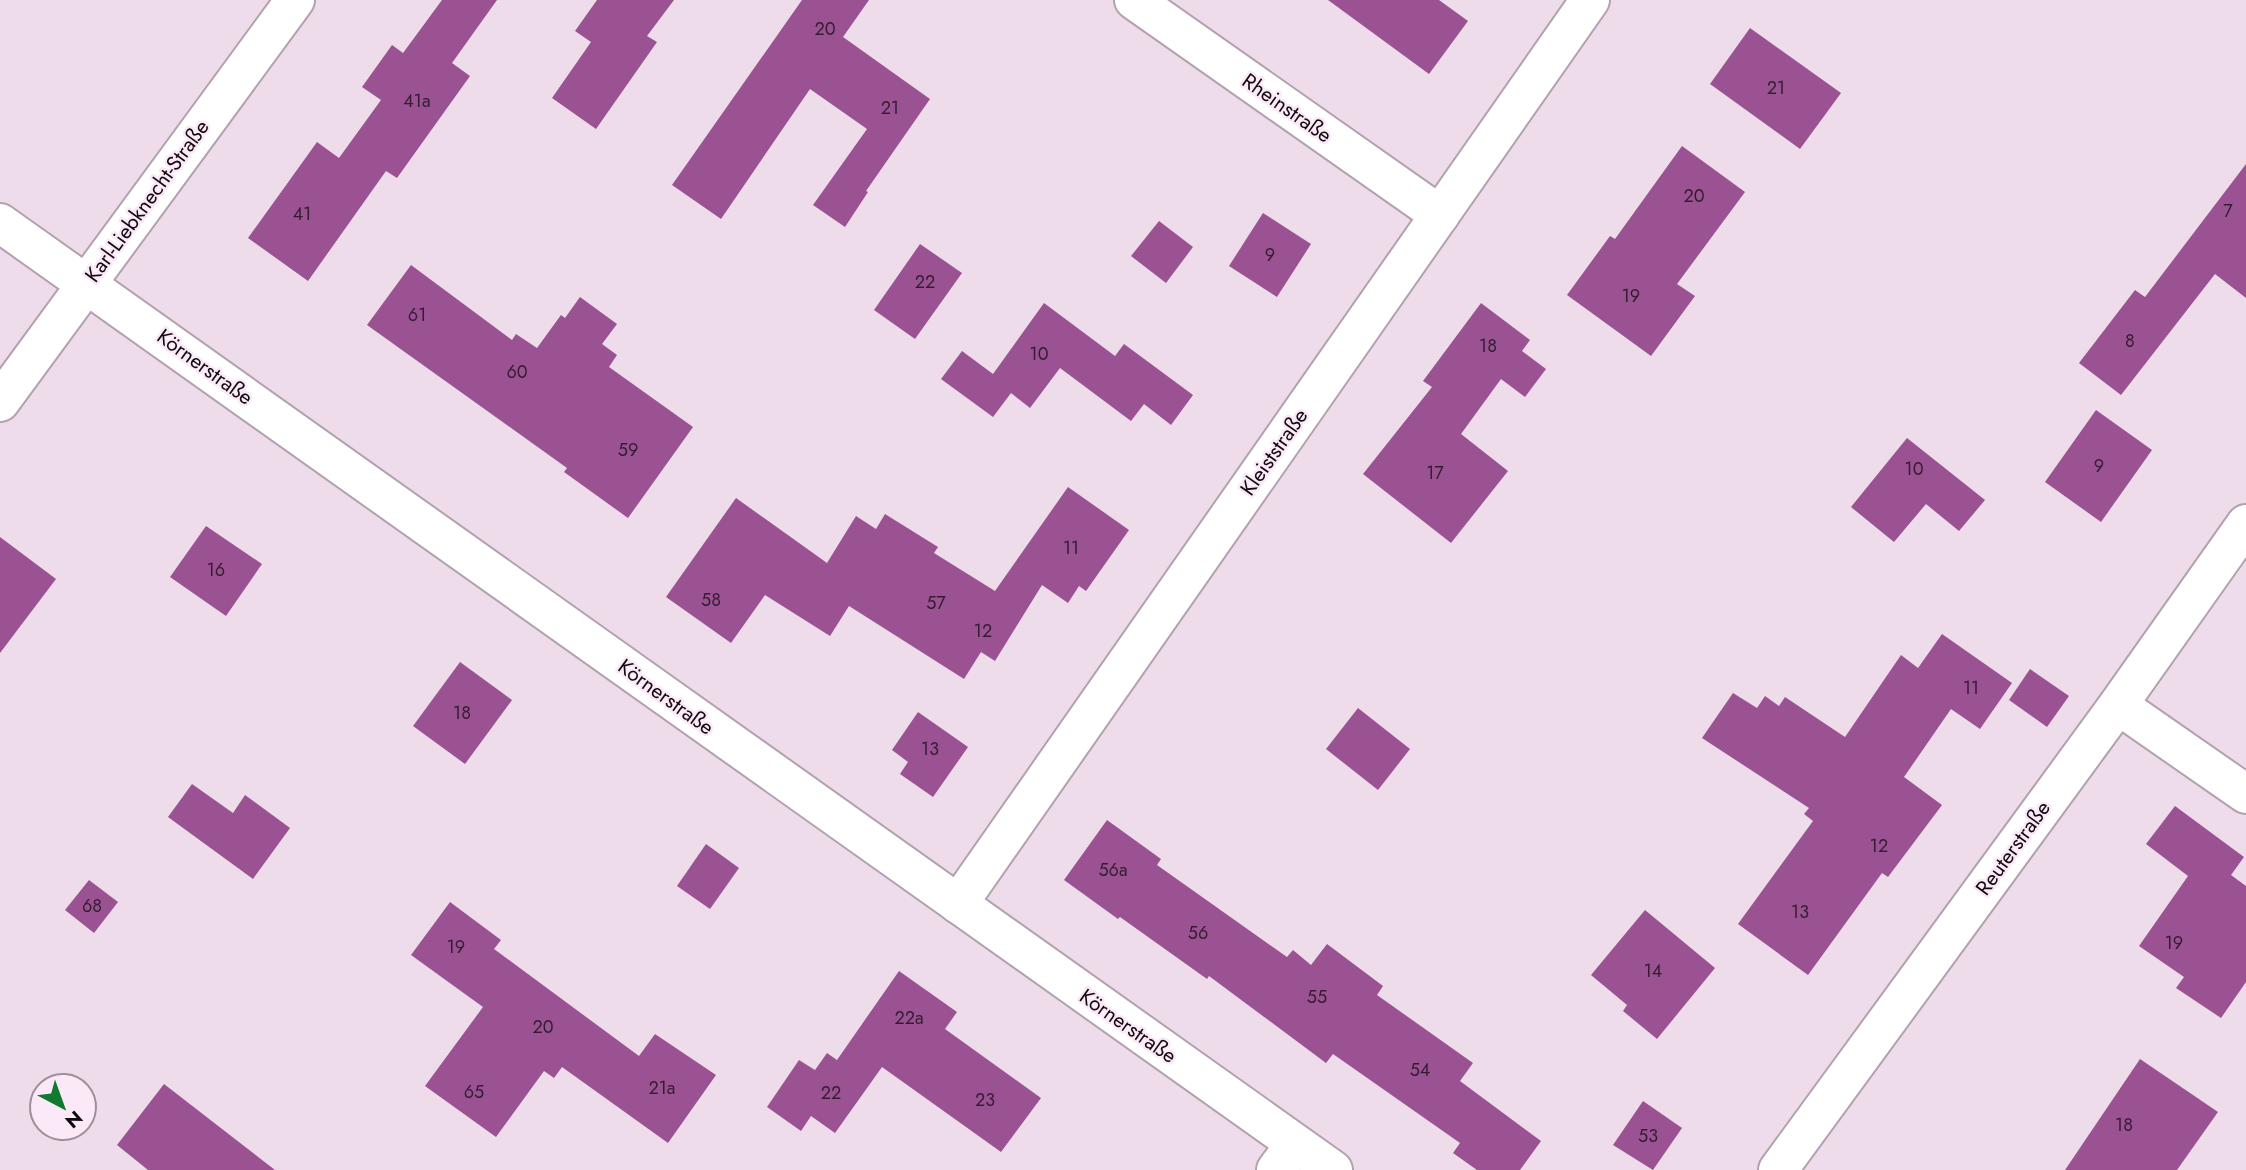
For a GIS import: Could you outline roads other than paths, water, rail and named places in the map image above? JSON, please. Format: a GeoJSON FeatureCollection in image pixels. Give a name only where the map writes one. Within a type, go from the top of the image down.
{"type":"FeatureCollection","features":[{"type":"Feature","properties":{"kind":"street","name":"Karl-Liebknecht-Straße"},"geometry":{"type":"LineString","coordinates":[[0,402],[295,0]]}},
{"type":"Feature","properties":{"kind":"street","name":"Rheinstraße"},"geometry":{"type":"LineString","coordinates":[[1134,0],[1440,215]]}},
{"type":"Feature","properties":{"kind":"street","name":"Kleiststraße"},"geometry":{"type":"LineString","coordinates":[[958,904],[1590,0]]}},
{"type":"Feature","properties":{"kind":"street","name":"Körnerstraße"},"geometry":{"type":"LineString","coordinates":[[0,223],[958,904],[1285,1157],[1333,1170]]}},
{"type":"Feature","properties":{"kind":"street","name":"Reuterstraße"},"geometry":{"type":"LineString","coordinates":[[1778,1170],[2118,705],[2246,524]]}},
{"type":"Feature","properties":{"kind":"street"},"geometry":{"type":"LineString","coordinates":[[2118,705],[2246,794]]}}]}
